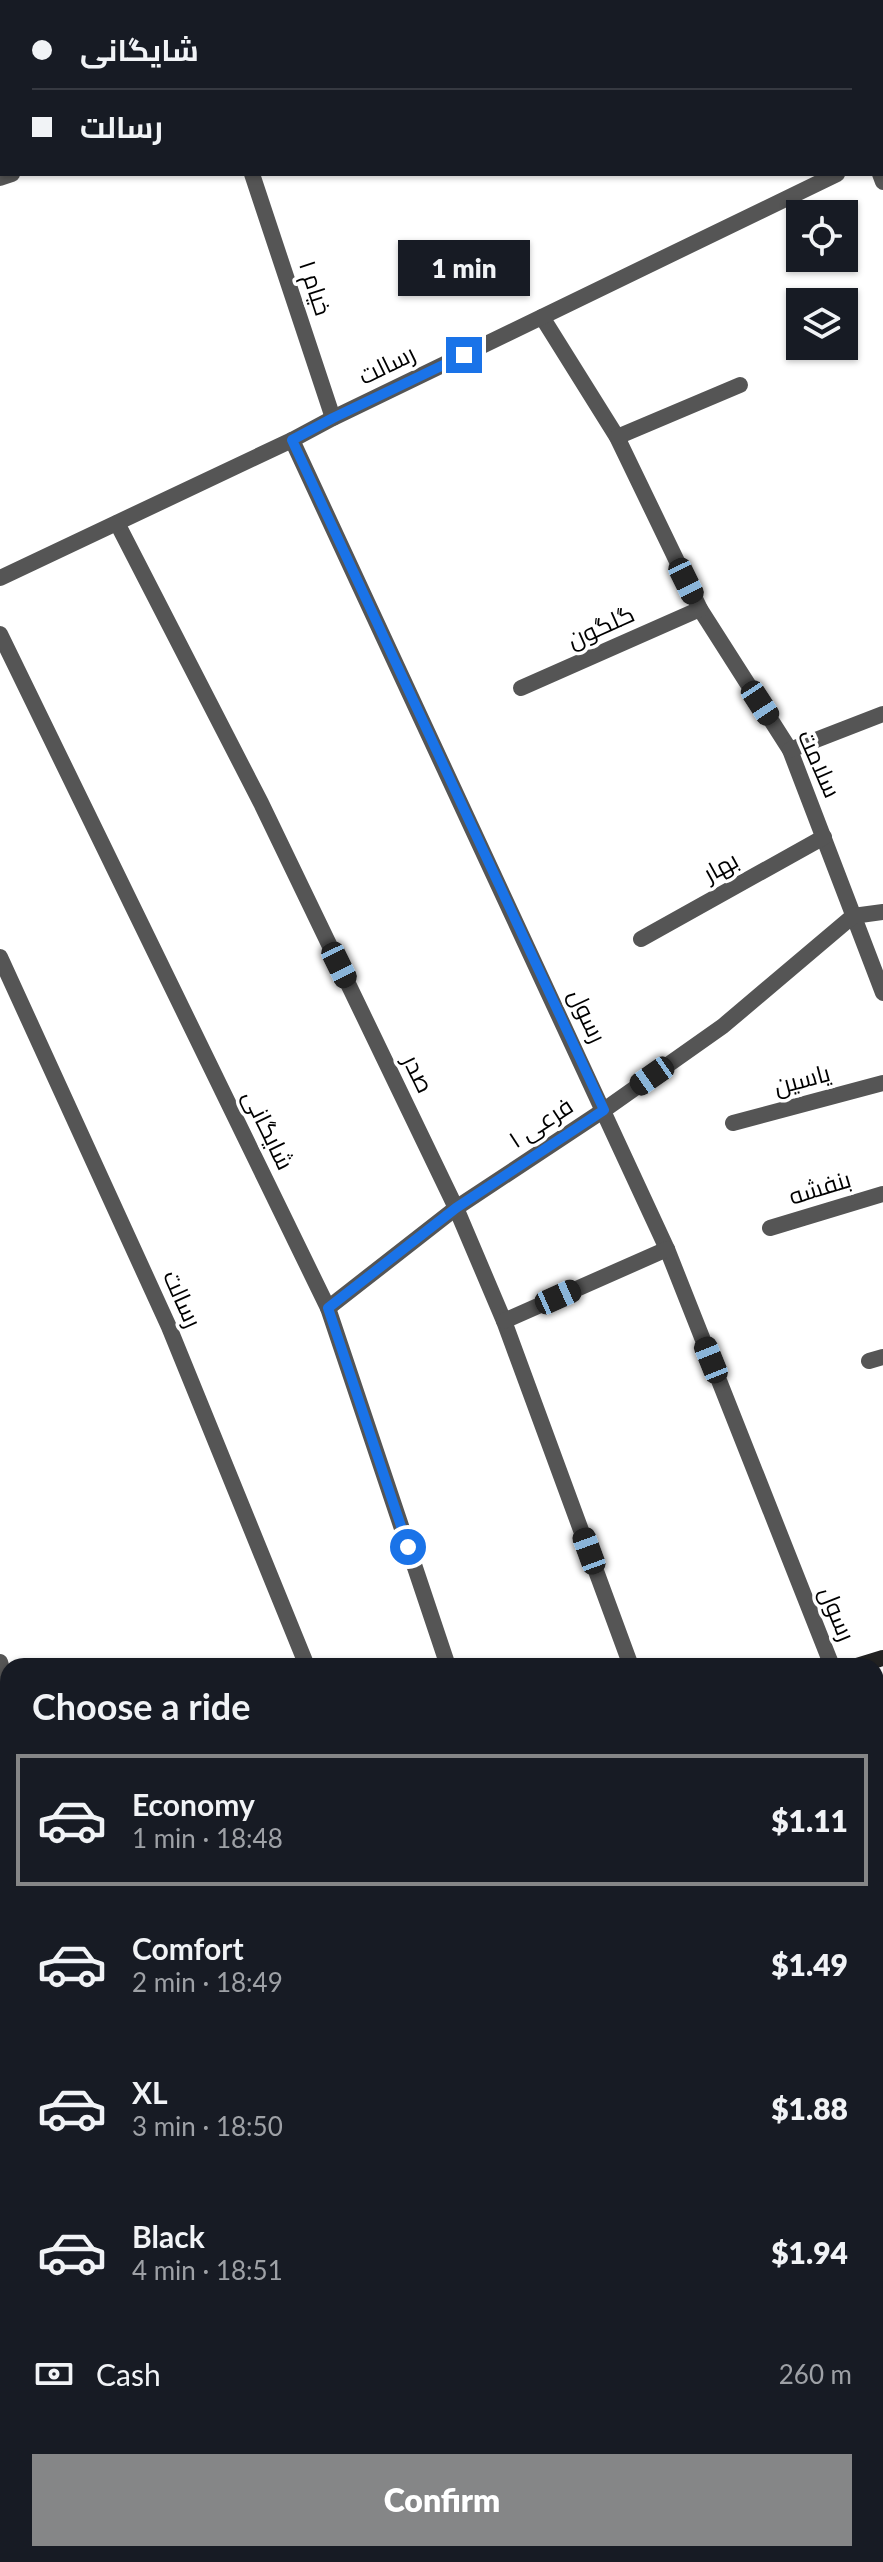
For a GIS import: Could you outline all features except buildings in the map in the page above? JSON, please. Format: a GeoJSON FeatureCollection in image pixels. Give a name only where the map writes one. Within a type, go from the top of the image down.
{"type":"FeatureCollection","features":[{"type":"Feature","properties":{"kind":"street","name":"خیام ۱"},"geometry":{"type":"LineString","coordinates":[[254,176],[333,418]]}},
{"type":"Feature","properties":{"kind":"street","name":"رسالت"},"geometry":{"type":"LineString","coordinates":[[0,578],[292,440],[833,176]]}},
{"type":"Feature","properties":{"kind":"street","name":"سلامت"},"geometry":{"type":"LineString","coordinates":[[542,317],[617,437],[700,609],[790,750],[883,993]]}},
{"type":"Feature","properties":{"kind":"street"},"geometry":{"type":"LineString","coordinates":[[617,437],[740,385]]}},
{"type":"Feature","properties":{"kind":"street","name":"رسول"},"geometry":{"type":"LineString","coordinates":[[292,440],[667,1249],[829,1658]]}},
{"type":"Feature","properties":{"kind":"street","name":"صدر"},"geometry":{"type":"LineString","coordinates":[[117,523],[261,803],[456,1208],[504,1321],[628,1658]]}},
{"type":"Feature","properties":{"kind":"street","name":"گلگون"},"geometry":{"type":"LineString","coordinates":[[521,688],[700,609]]}},
{"type":"Feature","properties":{"kind":"street","name":"شایگانی"},"geometry":{"type":"LineString","coordinates":[[0,634],[328,1308],[445,1658]]}},
{"type":"Feature","properties":{"kind":"street"},"geometry":{"type":"LineString","coordinates":[[790,750],[883,714]]}},
{"type":"Feature","properties":{"kind":"street","name":"بهار"},"geometry":{"type":"LineString","coordinates":[[641,939],[824,837]]}},
{"type":"Feature","properties":{"kind":"street"},"geometry":{"type":"LineString","coordinates":[[853,916],[883,912]]}},
{"type":"Feature","properties":{"kind":"street","name":"فرعی ۱"},"geometry":{"type":"LineString","coordinates":[[328,1308],[456,1208],[723,1026],[853,916]]}},
{"type":"Feature","properties":{"kind":"street","name":"رسالت"},"geometry":{"type":"LineString","coordinates":[[0,957],[169,1327],[304,1658]]}},
{"type":"Feature","properties":{"kind":"street","name":"یاسین"},"geometry":{"type":"LineString","coordinates":[[733,1123],[883,1083]]}},
{"type":"Feature","properties":{"kind":"street","name":"بنفشه"},"geometry":{"type":"LineString","coordinates":[[770,1228],[883,1194]]}},
{"type":"Feature","properties":{"kind":"street"},"geometry":{"type":"LineString","coordinates":[[504,1321],[667,1249]]}},
{"type":"Feature","properties":{"kind":"route"},"geometry":{"type":"LineString","coordinates":[[408,1547],[328,1308],[456,1208],[604,1110],[292,440],[464,355]]}}]}
